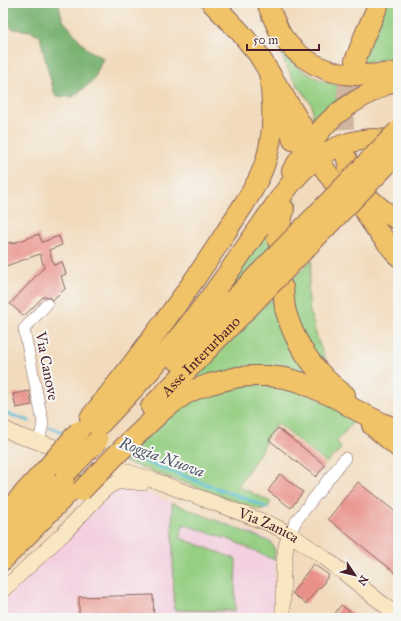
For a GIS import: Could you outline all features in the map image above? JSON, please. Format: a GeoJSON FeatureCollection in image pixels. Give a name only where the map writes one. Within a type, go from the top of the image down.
{"type":"FeatureCollection","features":[{"type":"Feature","properties":{"kind":"highway"},"geometry":{"type":"LineString","coordinates":[[212,3],[240,32],[258,54],[269,72],[300,138]]}},
{"type":"Feature","properties":{"kind":"highway"},"geometry":{"type":"LineString","coordinates":[[267,3],[282,35],[297,53],[319,67],[344,74],[361,68],[398,62]]}},
{"type":"Feature","properties":{"kind":"highway"},"geometry":{"type":"LineString","coordinates":[[361,68],[364,37],[379,3]]}},
{"type":"Feature","properties":{"kind":"highway"},"geometry":{"type":"LineString","coordinates":[[361,68],[398,73]]}},
{"type":"Feature","properties":{"kind":"highway"},"geometry":{"type":"LineString","coordinates":[[100,441],[144,349],[219,244],[256,184],[266,160],[273,123],[272,93],[269,72]]}},
{"type":"Feature","properties":{"kind":"highway"},"geometry":{"type":"LineString","coordinates":[[3,524],[65,477],[100,441],[161,358],[319,133],[329,121],[363,96],[398,78]]}},
{"type":"Feature","properties":{"kind":"highway","name":"Asse Interurbano"},"geometry":{"type":"LineString","coordinates":[[242,303],[398,131]]}},
{"type":"Feature","properties":{"kind":"highway"},"geometry":{"type":"LineString","coordinates":[[161,358],[200,312],[279,199],[304,170],[315,160],[331,151],[357,141],[372,139],[398,141]]}},
{"type":"Feature","properties":{"kind":"highway","name":"Asse Interurbano"},"geometry":{"type":"LineString","coordinates":[[3,538],[100,441],[398,153]]}},
{"type":"Feature","properties":{"kind":"highway"},"geometry":{"type":"LineString","coordinates":[[324,168],[344,173],[373,203],[398,220]]}},
{"type":"Feature","properties":{"kind":"highway"},"geometry":{"type":"LineString","coordinates":[[344,173],[353,186],[368,218],[398,256]]}},
{"type":"Feature","properties":{"kind":"highway"},"geometry":{"type":"LineString","coordinates":[[277,239],[284,209]]}},
{"type":"Feature","properties":{"kind":"highway"},"geometry":{"type":"LineString","coordinates":[[357,215],[398,269]]}},
{"type":"Feature","properties":{"kind":"highway"},"geometry":{"type":"LineString","coordinates":[[283,288],[286,311],[295,337],[319,372],[334,387],[350,399],[375,413],[398,422]]}},
{"type":"Feature","properties":{"kind":"highway"},"geometry":{"type":"LineString","coordinates":[[100,441],[163,410],[184,395],[196,389],[238,377],[252,376],[285,378],[300,382],[338,399],[382,423],[398,429]]}},
{"type":"Feature","properties":{"kind":"highway"},"geometry":{"type":"LineString","coordinates":[[354,409],[398,447]]}},
{"type":"Feature","properties":{"kind":"highway"},"geometry":{"type":"LineString","coordinates":[[3,516],[65,477]]}},
{"type":"Feature","properties":{"kind":"highway","name":"Asse Interurbano"},"geometry":{"type":"LineString","coordinates":[[3,560],[46,516],[65,477]]}},
{"type":"Feature","properties":{"kind":"main road"},"geometry":{"type":"LineString","coordinates":[[3,428],[19,436],[44,436]]}},
{"type":"Feature","properties":{"kind":"main road","name":"Via Zanica"},"geometry":{"type":"LineString","coordinates":[[119,469],[270,524],[290,534],[325,558],[398,616]]}},
{"type":"Feature","properties":{"kind":"main road"},"geometry":{"type":"LineString","coordinates":[[3,590],[64,533],[109,486],[121,481],[144,483],[156,482]]}},
{"type":"Feature","properties":{"kind":"main road"},"geometry":{"type":"LineString","coordinates":[[283,618],[282,571],[286,546],[290,534]]}},
{"type":"Feature","properties":{"kind":"street","name":"Via Canove"},"geometry":{"type":"LineString","coordinates":[[44,436],[24,329],[47,304]]}},
{"type":"Feature","properties":{"kind":"street"},"geometry":{"type":"LineString","coordinates":[[3,433],[19,436]]}},
{"type":"Feature","properties":{"kind":"street"},"geometry":{"type":"LineString","coordinates":[[290,534],[296,521],[345,458]]}},
{"type":"Feature","properties":{"kind":"shaded area"},"geometry":{"type":"Polygon","coordinates":[[[115,485],[164,499],[272,540],[275,551],[275,618],[3,618],[3,601],[68,539],[115,485]]]}},
{"type":"Feature","properties":{"kind":"green space"},"geometry":{"type":"Polygon","coordinates":[[[3,3],[62,3],[59,7],[63,20],[87,49],[103,58],[94,80],[73,97],[55,96],[40,36],[31,31],[13,29],[3,20],[3,3]]]}},
{"type":"Feature","properties":{"kind":"green space"},"geometry":{"type":"Polygon","coordinates":[[[384,3],[398,3],[398,55],[361,63],[384,3]]]}},
{"type":"Feature","properties":{"kind":"green space"},"geometry":{"type":"Polygon","coordinates":[[[278,49],[299,68],[321,80],[339,86],[337,105],[318,121],[313,120],[312,105],[292,77],[278,49]]]}},
{"type":"Feature","properties":{"kind":"green space"},"geometry":{"type":"Polygon","coordinates":[[[289,196],[298,203],[262,257],[206,317],[289,196]]]}},
{"type":"Feature","properties":{"kind":"green space"},"geometry":{"type":"Polygon","coordinates":[[[312,260],[308,290],[310,312],[318,341],[327,363],[348,396],[300,378],[172,395],[312,260]]]}},
{"type":"Feature","properties":{"kind":"green space"},"geometry":{"type":"Polygon","coordinates":[[[228,384],[294,386],[363,421],[360,423],[355,420],[337,441],[341,449],[326,463],[277,423],[267,437],[263,448],[238,486],[271,502],[267,508],[260,510],[123,461],[173,408],[228,384]]]}},
{"type":"Feature","properties":{"kind":"green space"},"geometry":{"type":"Polygon","coordinates":[[[172,503],[271,542],[275,551],[274,560],[233,541],[183,524],[180,538],[236,559],[235,611],[174,610],[172,503]]]}},
{"type":"Feature","properties":{"kind":"building"},"geometry":{"type":"Polygon","coordinates":[[[39,234],[42,242],[59,236],[62,245],[49,250],[54,265],[62,262],[66,274],[61,276],[65,289],[52,300],[49,297],[43,297],[24,316],[10,304],[44,267],[40,254],[3,267],[3,245],[11,242],[11,244],[39,234]]]}},
{"type":"Feature","properties":{"kind":"building"},"geometry":{"type":"Polygon","coordinates":[[[29,391],[32,405],[16,408],[13,394],[29,391]]]}},
{"type":"Feature","properties":{"kind":"building"},"geometry":{"type":"Polygon","coordinates":[[[278,428],[325,465],[316,477],[269,440],[278,428]]]}},
{"type":"Feature","properties":{"kind":"building"},"geometry":{"type":"Polygon","coordinates":[[[280,474],[303,492],[291,508],[268,491],[280,474]]]}},
{"type":"Feature","properties":{"kind":"building"},"geometry":{"type":"Polygon","coordinates":[[[358,482],[398,514],[398,575],[328,519],[358,482]]]}},
{"type":"Feature","properties":{"kind":"building"},"geometry":{"type":"Polygon","coordinates":[[[313,564],[329,575],[306,604],[292,593],[313,564]]]}},
{"type":"Feature","properties":{"kind":"building"},"geometry":{"type":"Polygon","coordinates":[[[153,595],[154,618],[79,618],[79,597],[153,595]]]}},
{"type":"Feature","properties":{"kind":"building"},"geometry":{"type":"Polygon","coordinates":[[[341,605],[359,618],[332,618],[341,605]]]}},
{"type":"Feature","properties":{"kind":"waterway","name":"Roggia Nuova"},"geometry":{"type":"LineString","coordinates":[[3,412],[29,421]]}},
{"type":"Feature","properties":{"kind":"waterway","name":"Roggia Nuova"},"geometry":{"type":"LineString","coordinates":[[49,427],[67,434]]}},
{"type":"Feature","properties":{"kind":"waterway","name":"Roggia Nuova"},"geometry":{"type":"LineString","coordinates":[[127,455],[267,508]]}},
{"type":"Feature","properties":{"kind":"tunnel"},"geometry":{"type":"LineString","coordinates":[[347,159],[344,112],[348,86],[355,61]]}}]}
